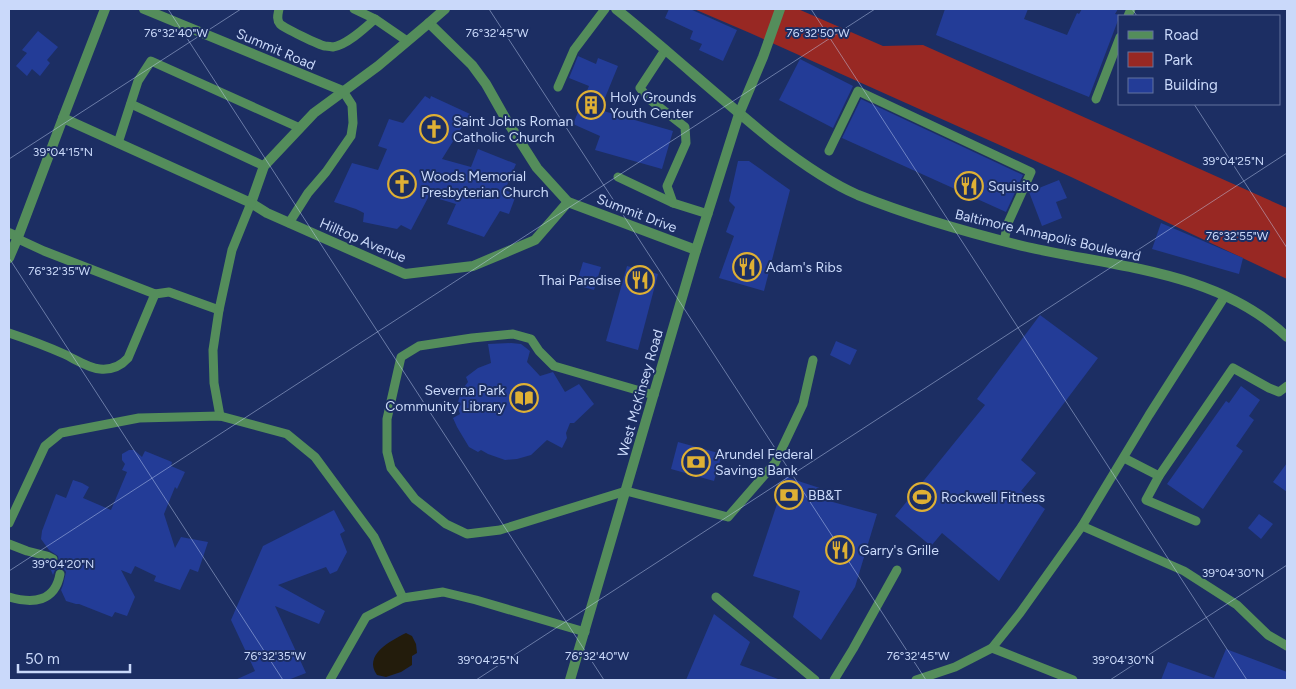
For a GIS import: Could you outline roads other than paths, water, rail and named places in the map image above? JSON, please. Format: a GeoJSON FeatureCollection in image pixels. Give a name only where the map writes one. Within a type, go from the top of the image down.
{"type":"FeatureCollection","features":[{"type":"Feature","properties":{"kind":"street"},"geometry":{"type":"LineString","coordinates":[[9,258],[15,236],[105,9]]}},
{"type":"Feature","properties":{"kind":"street","name":"Summit Road"},"geometry":{"type":"LineString","coordinates":[[144,9],[318,82],[344,91]]}},
{"type":"Feature","properties":{"kind":"street"},"geometry":{"type":"LineString","coordinates":[[251,203],[264,166],[314,113],[378,66],[445,9]]}},
{"type":"Feature","properties":{"kind":"street","name":"Baltimore Annapolis Boulevard"},"geometry":{"type":"LineString","coordinates":[[616,9],[739,114],[795,157],[856,194],[914,216],[969,233],[1148,271],[1198,285],[1250,308],[1287,337]]}},
{"type":"Feature","properties":{"kind":"street","name":"West McKinsey Road"},"geometry":{"type":"LineString","coordinates":[[570,680],[696,250],[739,114],[763,57],[780,9]]}},
{"type":"Feature","properties":{"kind":"street"},"geometry":{"type":"LineString","coordinates":[[429,23],[472,65],[486,84],[537,168],[568,202]]}},
{"type":"Feature","properties":{"kind":"street","name":"Hilltop Avenue"},"geometry":{"type":"LineString","coordinates":[[62,118],[251,203],[267,213],[405,274],[473,266],[535,240],[568,202]]}},
{"type":"Feature","properties":{"kind":"street","name":"Summit Drive"},"geometry":{"type":"LineString","coordinates":[[568,202],[696,250]]}},
{"type":"Feature","properties":{"kind":"lane"},"geometry":{"type":"LineString","coordinates":[[279,9],[277,17],[280,24],[324,46],[333,47],[340,45],[375,19]]}},
{"type":"Feature","properties":{"kind":"lane"},"geometry":{"type":"LineString","coordinates":[[354,9],[375,19],[407,41]]}},
{"type":"Feature","properties":{"kind":"lane"},"geometry":{"type":"LineString","coordinates":[[558,87],[574,50],[604,9]]}},
{"type":"Feature","properties":{"kind":"lane"},"geometry":{"type":"LineString","coordinates":[[1096,99],[1118,42]]}},
{"type":"Feature","properties":{"kind":"lane"},"geometry":{"type":"LineString","coordinates":[[666,50],[640,88],[649,100],[685,128],[686,143],[667,186],[674,203]]}},
{"type":"Feature","properties":{"kind":"lane"},"geometry":{"type":"LineString","coordinates":[[118,143],[138,81],[152,61],[300,128]]}},
{"type":"Feature","properties":{"kind":"lane"},"geometry":{"type":"LineString","coordinates":[[289,223],[351,136],[353,123],[352,105],[344,91]]}},
{"type":"Feature","properties":{"kind":"lane"},"geometry":{"type":"LineString","coordinates":[[829,151],[858,91],[1031,172],[1008,223],[1004,241]]}},
{"type":"Feature","properties":{"kind":"lane"},"geometry":{"type":"LineString","coordinates":[[131,104],[264,166]]}},
{"type":"Feature","properties":{"kind":"lane"},"geometry":{"type":"LineString","coordinates":[[618,177],[674,203],[708,214]]}},
{"type":"Feature","properties":{"kind":"lane"},"geometry":{"type":"LineString","coordinates":[[220,416],[214,383],[213,350],[219,310],[232,250],[251,203]]}},
{"type":"Feature","properties":{"kind":"lane"},"geometry":{"type":"LineString","coordinates":[[15,236],[53,254],[155,294],[168,292],[219,310]]}},
{"type":"Feature","properties":{"kind":"lane"},"geometry":{"type":"LineString","coordinates":[[9,333],[98,369],[116,368],[128,358],[155,294]]}},
{"type":"Feature","properties":{"kind":"lane"},"geometry":{"type":"LineString","coordinates":[[916,680],[954,667],[992,648],[1020,613],[1082,526],[1225,296]]}},
{"type":"Feature","properties":{"kind":"lane"},"geometry":{"type":"LineString","coordinates":[[654,395],[554,366],[539,351],[532,339],[513,334],[419,346],[401,357],[386,420],[387,452],[391,468],[414,499],[446,524],[467,534],[500,530],[626,491],[728,517],[775,463],[803,404],[813,360]]}},
{"type":"Feature","properties":{"kind":"lane"},"geometry":{"type":"LineString","coordinates":[[1196,521],[1146,500],[1159,476],[1232,368],[1279,392],[1287,386]]}},
{"type":"Feature","properties":{"kind":"lane"},"geometry":{"type":"LineString","coordinates":[[9,523],[44,446],[61,433],[139,418],[220,416],[287,434],[315,457],[374,537],[403,598]]}},
{"type":"Feature","properties":{"kind":"lane"},"geometry":{"type":"LineString","coordinates":[[1124,458],[1159,476]]}},
{"type":"Feature","properties":{"kind":"lane"},"geometry":{"type":"LineString","coordinates":[[1082,526],[1184,571],[1237,606],[1268,635],[1287,646]]}},
{"type":"Feature","properties":{"kind":"lane"},"geometry":{"type":"LineString","coordinates":[[9,544],[53,559]]}},
{"type":"Feature","properties":{"kind":"lane"},"geometry":{"type":"LineString","coordinates":[[834,680],[897,570]]}},
{"type":"Feature","properties":{"kind":"lane"},"geometry":{"type":"LineString","coordinates":[[9,597],[27,600],[43,598],[55,589],[60,574]]}},
{"type":"Feature","properties":{"kind":"lane"},"geometry":{"type":"LineString","coordinates":[[330,680],[366,617],[403,598],[443,592],[584,632]]}},
{"type":"Feature","properties":{"kind":"lane"},"geometry":{"type":"LineString","coordinates":[[716,597],[816,680]]}},
{"type":"Feature","properties":{"kind":"lane"},"geometry":{"type":"LineString","coordinates":[[992,648],[1073,680]]}},
{"type":"Feature","properties":{"kind":"place","name":"Holy Grounds Youth Center"},"geometry":{"type":"Point","coordinates":[591,105]}},
{"type":"Feature","properties":{"kind":"place","name":"Saint Johns Roman Catholic Church"},"geometry":{"type":"Point","coordinates":[434,129]}},
{"type":"Feature","properties":{"kind":"place","name":"Woods Memorial Presbyterian Church"},"geometry":{"type":"Point","coordinates":[402,184]}},
{"type":"Feature","properties":{"kind":"place","name":"Squisito"},"geometry":{"type":"Point","coordinates":[969,186]}},
{"type":"Feature","properties":{"kind":"place","name":"Adam's Ribs"},"geometry":{"type":"Point","coordinates":[747,267]}},
{"type":"Feature","properties":{"kind":"place","name":"Thai Paradise"},"geometry":{"type":"Point","coordinates":[640,280]}},
{"type":"Feature","properties":{"kind":"place","name":"Severna Park Community Library"},"geometry":{"type":"Point","coordinates":[524,398]}},
{"type":"Feature","properties":{"kind":"place","name":"Arundel Federal Savings Bank"},"geometry":{"type":"Point","coordinates":[696,462]}},
{"type":"Feature","properties":{"kind":"place","name":"BB&T"},"geometry":{"type":"Point","coordinates":[789,495]}},
{"type":"Feature","properties":{"kind":"place","name":"Rockwell Fitness"},"geometry":{"type":"Point","coordinates":[922,497]}},
{"type":"Feature","properties":{"kind":"place","name":"Garry's Grille"},"geometry":{"type":"Point","coordinates":[840,550]}}]}
